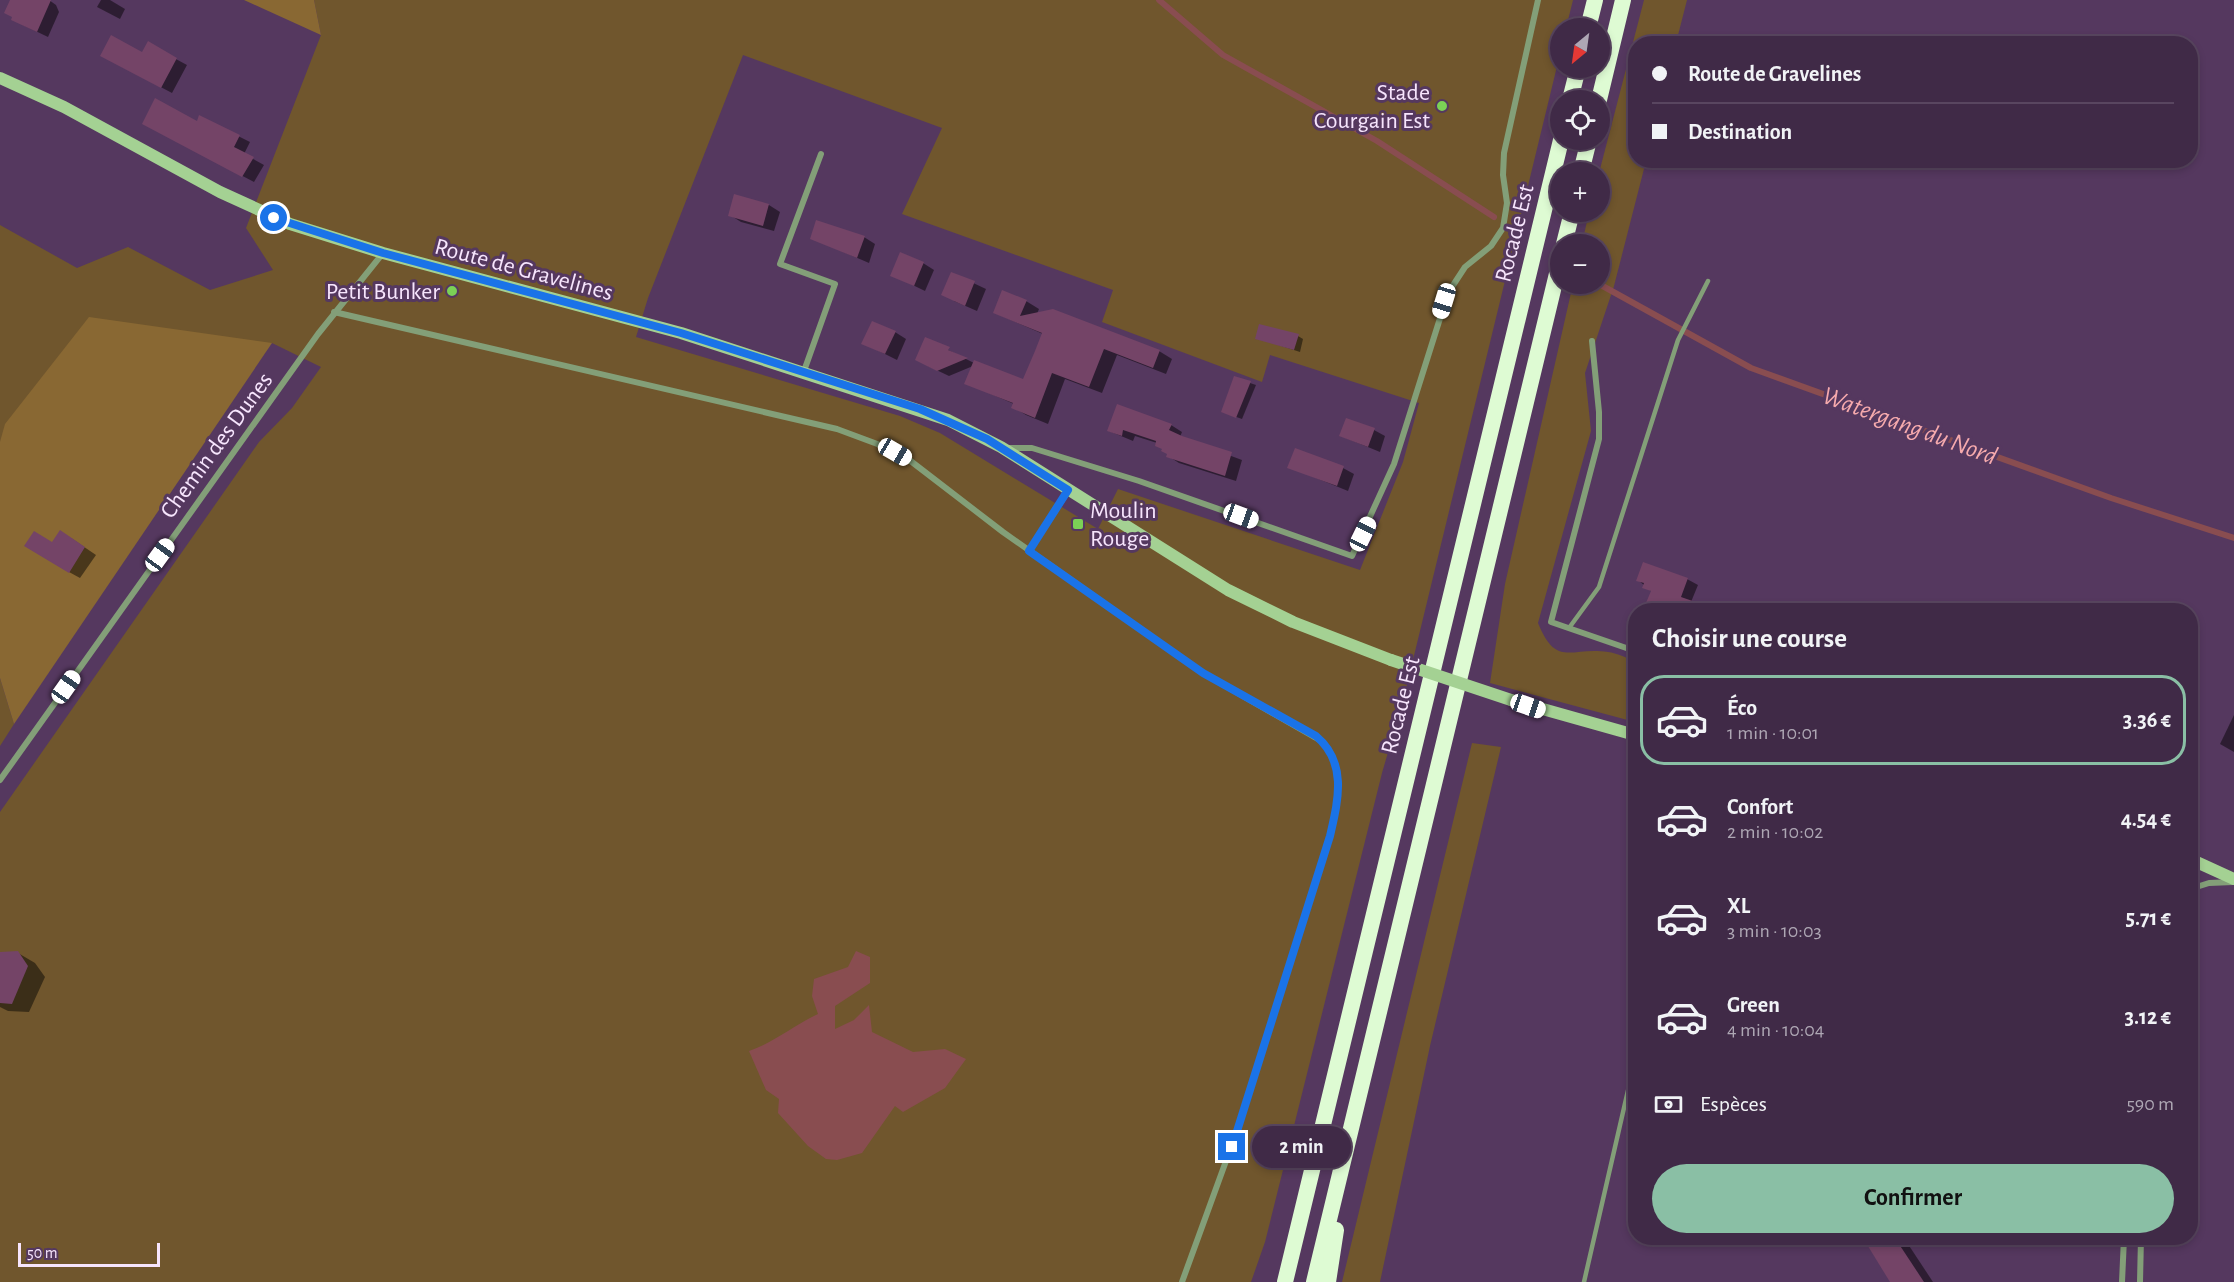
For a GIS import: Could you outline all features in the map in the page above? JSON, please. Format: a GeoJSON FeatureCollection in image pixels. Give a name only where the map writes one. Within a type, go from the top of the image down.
{"type":"FeatureCollection","features":[{"type":"Feature","properties":{"kind":"highway"},"geometry":{"type":"LineString","coordinates":[[1590,18],[1595,0]]}},
{"type":"Feature","properties":{"kind":"highway"},"geometry":{"type":"LineString","coordinates":[[1601,90],[1623,0]]}},
{"type":"Feature","properties":{"kind":"highway","name":"Rocade Est"},"geometry":{"type":"LineString","coordinates":[[1285,1282],[1559,150]]}},
{"type":"Feature","properties":{"kind":"highway"},"geometry":{"type":"LineString","coordinates":[[1314,1282],[1552,294]]}},
{"type":"Feature","properties":{"kind":"highway"},"geometry":{"type":"LineString","coordinates":[[1328,1282],[1353,1117]]}},
{"type":"Feature","properties":{"kind":"highway"},"geometry":{"type":"LineString","coordinates":[[1275,1282],[1290,1257]]}},
{"type":"Feature","properties":{"kind":"main road","name":"Route de Gravelines"},"geometry":{"type":"LineString","coordinates":[[0,78],[73,111],[267,215],[383,253],[630,319],[804,371],[936,415],[1001,447],[1244,598],[1317,632],[1391,660],[1563,717],[1628,733]]}},
{"type":"Feature","properties":{"kind":"main road"},"geometry":{"type":"LineString","coordinates":[[2198,863],[2234,881]]}},
{"type":"Feature","properties":{"kind":"street"},"geometry":{"type":"LineString","coordinates":[[1001,447],[1032,448],[1085,464],[1353,556],[1395,464],[1448,293],[1465,267],[1491,246],[1503,228],[1507,203],[1503,175],[1504,153],[1538,0]]}},
{"type":"Feature","properties":{"kind":"street"},"geometry":{"type":"LineString","coordinates":[[804,371],[835,284],[780,264],[821,154]]}},
{"type":"Feature","properties":{"kind":"street","name":"Chemin des Dunes"},"geometry":{"type":"LineString","coordinates":[[0,780],[334,312],[383,253]]}},
{"type":"Feature","properties":{"kind":"street"},"geometry":{"type":"LineString","coordinates":[[334,312],[850,433],[880,445],[914,463],[1029,551],[1203,673],[1316,736],[1330,751],[1338,771],[1338,794],[1330,836],[1232,1147],[1182,1282]]}},
{"type":"Feature","properties":{"kind":"street"},"geometry":{"type":"LineString","coordinates":[[1592,341],[1599,411],[1599,439],[1551,622],[1628,649]]}},
{"type":"Feature","properties":{"kind":"street"},"geometry":{"type":"LineString","coordinates":[[1029,551],[1068,490]]}},
{"type":"Feature","properties":{"kind":"street"},"geometry":{"type":"LineString","coordinates":[[2198,886],[2209,882],[2234,881]]}},
{"type":"Feature","properties":{"kind":"street"},"geometry":{"type":"LineString","coordinates":[[2122,1282],[2124,1245]]}},
{"type":"Feature","properties":{"kind":"street"},"geometry":{"type":"LineString","coordinates":[[2140,1282],[2141,1245]]}},
{"type":"Feature","properties":{"kind":"lane"},"geometry":{"type":"LineString","coordinates":[[1569,628],[1599,587],[1678,340],[1708,281]]}},
{"type":"Feature","properties":{"kind":"lane"},"geometry":{"type":"LineString","coordinates":[[1584,1282],[1628,1090]]}},
{"type":"Feature","properties":{"kind":"shaded area"},"geometry":{"type":"Polygon","coordinates":[[[244,0],[314,0],[321,35],[244,0]]]}},
{"type":"Feature","properties":{"kind":"shaded area"},"geometry":{"type":"Polygon","coordinates":[[[314,0],[1573,0],[1568,18],[1550,18],[1550,78],[1554,78],[1403,701],[1382,773],[1265,1242],[1251,1282],[0,1282],[0,812],[259,442],[292,408],[321,367],[272,343],[0,442],[0,225],[77,268],[128,247],[210,290],[273,270],[246,228],[321,35],[314,0]],[[743,55],[648,298],[636,337],[900,416],[940,433],[1098,529],[1118,489],[1360,570],[1403,462],[1419,403],[1270,355],[1262,382],[1102,322],[1113,290],[902,214],[942,128],[743,55]]]}},
{"type":"Feature","properties":{"kind":"shaded area"},"geometry":{"type":"Polygon","coordinates":[[[1644,0],[1687,0],[1678,36],[1635,36],[1644,0]]]}},
{"type":"Feature","properties":{"kind":"shaded area"},"geometry":{"type":"Polygon","coordinates":[[[1628,62],[1628,168],[1644,168],[1614,286],[1585,373],[1591,431],[1538,623],[1545,637],[1559,651],[1608,652],[1628,658],[1628,720],[1490,683],[1505,584],[1571,294],[1610,294],[1610,234],[1584,234],[1587,222],[1610,222],[1610,162],[1602,162],[1605,150],[1610,150],[1610,131],[1628,62]]]}},
{"type":"Feature","properties":{"kind":"shaded area"},"geometry":{"type":"Polygon","coordinates":[[[89,317],[272,343],[14,724],[0,678],[0,442],[5,424],[89,317]]]}},
{"type":"Feature","properties":{"kind":"shaded area"},"geometry":{"type":"Polygon","coordinates":[[[0,678],[14,724],[0,746],[0,678]]]}},
{"type":"Feature","properties":{"kind":"shaded area"},"geometry":{"type":"Polygon","coordinates":[[[1472,743],[1501,747],[1430,1046],[1380,1282],[1342,1282],[1472,743]]]}},
{"type":"Feature","properties":{"kind":"shaded area"},"geometry":{"type":"Polygon","coordinates":[[[856,951],[870,957],[870,983],[835,1006],[835,1029],[854,1020],[869,1005],[872,1032],[913,1052],[945,1049],[966,1059],[945,1088],[903,1112],[895,1106],[862,1153],[837,1160],[826,1159],[808,1146],[778,1113],[779,1099],[766,1090],[749,1051],[818,1014],[812,996],[814,979],[848,967],[856,951]]]}},
{"type":"Feature","properties":{"kind":"building"},"geometry":{"type":"Polygon","coordinates":[[[10,0],[51,0],[37,32],[11,20],[12,17],[4,13],[10,0]]]}},
{"type":"Feature","properties":{"kind":"building"},"geometry":{"type":"Polygon","coordinates":[[[111,35],[142,52],[148,41],[177,58],[161,88],[100,56],[111,35]]]}},
{"type":"Feature","properties":{"kind":"building"},"geometry":{"type":"Polygon","coordinates":[[[155,98],[197,121],[199,115],[240,135],[234,147],[254,157],[242,177],[142,124],[155,98]]]}},
{"type":"Feature","properties":{"kind":"building"},"geometry":{"type":"Polygon","coordinates":[[[734,194],[769,204],[763,226],[728,216],[734,194]]]}},
{"type":"Feature","properties":{"kind":"building"},"geometry":{"type":"Polygon","coordinates":[[[816,220],[865,236],[857,258],[810,239],[816,220]]]}},
{"type":"Feature","properties":{"kind":"building"},"geometry":{"type":"Polygon","coordinates":[[[900,252],[924,262],[914,286],[890,276],[900,252]]]}},
{"type":"Feature","properties":{"kind":"building"},"geometry":{"type":"Polygon","coordinates":[[[951,272],[975,281],[965,306],[941,295],[951,272]]]}},
{"type":"Feature","properties":{"kind":"building"},"geometry":{"type":"Polygon","coordinates":[[[1002,290],[1027,300],[1020,316],[1053,309],[1160,350],[1153,368],[1104,349],[1089,387],[1052,373],[1035,418],[1011,408],[1013,403],[964,384],[974,360],[1023,379],[1035,351],[1042,333],[993,313],[1002,290]]]}},
{"type":"Feature","properties":{"kind":"building"},"geometry":{"type":"Polygon","coordinates":[[[872,321],[896,331],[885,354],[861,344],[872,321]]]}},
{"type":"Feature","properties":{"kind":"building"},"geometry":{"type":"Polygon","coordinates":[[[1259,324],[1299,334],[1294,350],[1255,339],[1259,324]]]}},
{"type":"Feature","properties":{"kind":"building"},"geometry":{"type":"Polygon","coordinates":[[[925,337],[950,347],[948,350],[968,358],[937,371],[915,360],[925,337]]]}},
{"type":"Feature","properties":{"kind":"building"},"geometry":{"type":"Polygon","coordinates":[[[1234,376],[1251,381],[1236,418],[1221,412],[1234,376]]]}},
{"type":"Feature","properties":{"kind":"building"},"geometry":{"type":"Polygon","coordinates":[[[1117,404],[1172,424],[1169,430],[1182,436],[1232,452],[1225,476],[1166,457],[1167,454],[1161,451],[1162,449],[1155,446],[1156,441],[1123,430],[1122,436],[1107,431],[1117,404]]]}},
{"type":"Feature","properties":{"kind":"building"},"geometry":{"type":"Polygon","coordinates":[[[1346,418],[1375,428],[1368,447],[1339,436],[1346,418]]]}},
{"type":"Feature","properties":{"kind":"building"},"geometry":{"type":"Polygon","coordinates":[[[1295,448],[1344,466],[1337,486],[1287,468],[1295,448]]]}},
{"type":"Feature","properties":{"kind":"building"},"geometry":{"type":"Polygon","coordinates":[[[60,530],[85,547],[69,573],[24,546],[34,531],[52,542],[60,530]]]}},
{"type":"Feature","properties":{"kind":"building"},"geometry":{"type":"Polygon","coordinates":[[[1643,562],[1688,578],[1681,597],[1698,603],[1646,603],[1651,591],[1642,588],[1644,583],[1636,581],[1643,562]]]}},
{"type":"Feature","properties":{"kind":"building"},"geometry":{"type":"Polygon","coordinates":[[[18,951],[28,966],[12,1004],[0,1003],[0,952],[18,951]]]}},
{"type":"Feature","properties":{"kind":"building"},"geometry":{"type":"Polygon","coordinates":[[[1867,1245],[1900,1245],[1924,1282],[1890,1282],[1867,1245]]]}},
{"type":"Feature","properties":{"kind":"waterway","name":"Watergang du Nord"},"geometry":{"type":"LineString","coordinates":[[1159,0],[1223,55],[1377,141],[1494,217]]}},
{"type":"Feature","properties":{"kind":"waterway","name":"Watergang du Nord"},"geometry":{"type":"LineString","coordinates":[[1610,290],[1751,368],[2111,498],[2234,538]]}},
{"type":"Feature","properties":{"kind":"place","name":"Stade Courgain Est"},"geometry":{"type":"Point","coordinates":[1442,106]}},
{"type":"Feature","properties":{"kind":"place","name":"Petit Bunker"},"geometry":{"type":"Point","coordinates":[452,291]}},
{"type":"Feature","properties":{"kind":"place","name":"Moulin Rouge"},"geometry":{"type":"Point","coordinates":[1078,524]}},
{"type":"Feature","properties":{"kind":"route"},"geometry":{"type":"LineString","coordinates":[[274,218],[383,253],[681,333],[920,409],[987,439],[1068,490],[1029,551],[1203,673],[1235,693],[1316,736],[1330,751],[1338,771],[1337,805],[1330,836],[1232,1147]]}}]}
